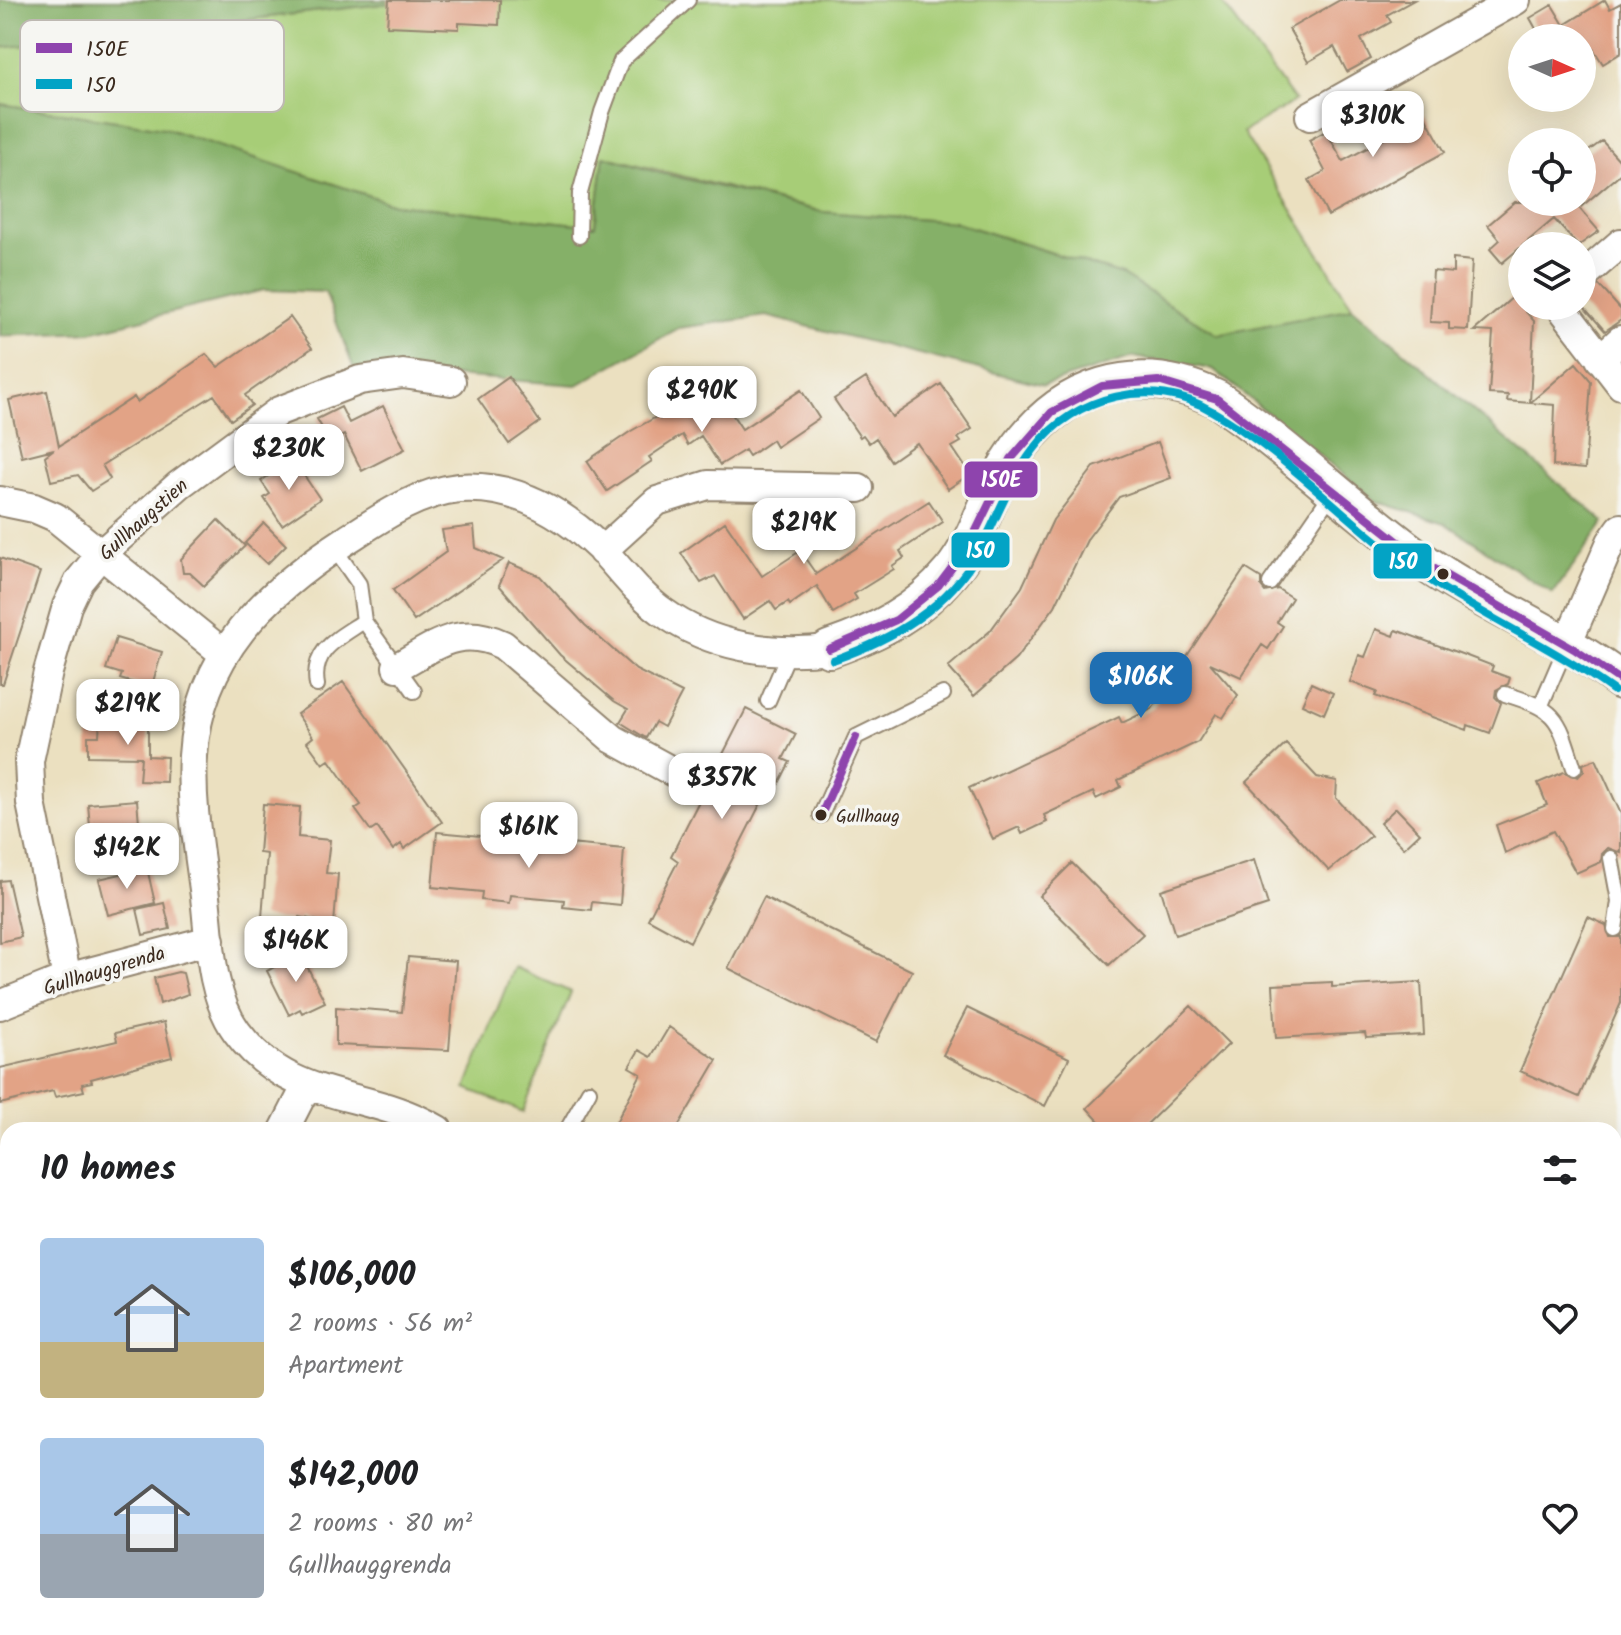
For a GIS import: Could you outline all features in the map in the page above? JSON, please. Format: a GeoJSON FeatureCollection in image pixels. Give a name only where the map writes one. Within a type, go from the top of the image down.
{"type":"FeatureCollection","features":[{"type":"Feature","properties":{"kind":"street"},"geometry":{"type":"LineString","coordinates":[[1310,116],[1516,0]]}},
{"type":"Feature","properties":{"kind":"street"},"geometry":{"type":"LineString","coordinates":[[1596,265],[1621,243]]}},
{"type":"Feature","properties":{"kind":"street"},"geometry":{"type":"LineString","coordinates":[[1571,320],[1621,385]]}},
{"type":"Feature","properties":{"kind":"street"},"geometry":{"type":"LineString","coordinates":[[1600,359],[1621,340]]}},
{"type":"Feature","properties":{"kind":"street","name":"Gullhaugstien"},"geometry":{"type":"LineString","coordinates":[[67,978],[31,803],[29,761],[33,728],[67,606],[79,581],[102,553],[179,485],[279,411],[360,380],[403,374],[451,381]]}},
{"type":"Feature","properties":{"kind":"street"},"geometry":{"type":"LineString","coordinates":[[420,1122],[385,1107],[307,1085],[277,1072],[254,1053],[235,1029],[216,979],[193,798],[193,755],[200,712],[223,653],[265,603],[334,548],[390,512],[459,488],[501,491],[540,503],[561,515],[602,551],[640,594],[665,614],[742,648],[789,652],[829,649],[878,632],[909,613],[933,592],[968,548],[1009,460],[1048,416],[1096,386],[1156,380],[1195,388],[1238,414],[1382,531],[1466,590],[1567,644],[1621,681]]}},
{"type":"Feature","properties":{"kind":"street"},"geometry":{"type":"LineString","coordinates":[[602,551],[657,501],[708,485],[859,488]]}},
{"type":"Feature","properties":{"kind":"street"},"geometry":{"type":"LineString","coordinates":[[0,501],[34,508],[55,517],[223,653]]}},
{"type":"Feature","properties":{"kind":"street"},"geometry":{"type":"LineString","coordinates":[[1567,644],[1611,542],[1621,528]]}},
{"type":"Feature","properties":{"kind":"street"},"geometry":{"type":"LineString","coordinates":[[397,667],[453,636],[483,635],[503,645],[613,739],[677,774]]}},
{"type":"Feature","properties":{"kind":"street","name":"Gullhauggrenda"},"geometry":{"type":"LineString","coordinates":[[0,1005],[67,978],[210,940]]}},
{"type":"Feature","properties":{"kind":"street"},"geometry":{"type":"LineString","coordinates":[[288,1122],[307,1085]]}},
{"type":"Feature","properties":{"kind":"lane"},"geometry":{"type":"LineString","coordinates":[[579,236],[580,193],[602,112],[621,61],[688,0]]}},
{"type":"Feature","properties":{"kind":"lane"},"geometry":{"type":"LineString","coordinates":[[1270,583],[1334,490]]}},
{"type":"Feature","properties":{"kind":"lane"},"geometry":{"type":"LineString","coordinates":[[334,548],[359,584],[364,621],[414,691]]}},
{"type":"Feature","properties":{"kind":"lane"},"geometry":{"type":"LineString","coordinates":[[317,685],[314,669],[318,656],[328,644],[364,621]]}},
{"type":"Feature","properties":{"kind":"lane"},"geometry":{"type":"LineString","coordinates":[[1541,705],[1567,644]]}},
{"type":"Feature","properties":{"kind":"lane"},"geometry":{"type":"LineString","coordinates":[[768,701],[783,673],[789,652]]}},
{"type":"Feature","properties":{"kind":"lane"},"geometry":{"type":"LineString","coordinates":[[821,815],[856,737],[943,694]]}},
{"type":"Feature","properties":{"kind":"lane"},"geometry":{"type":"LineString","coordinates":[[1505,694],[1541,705],[1561,725],[1574,768]]}},
{"type":"Feature","properties":{"kind":"lane"},"geometry":{"type":"LineString","coordinates":[[1611,858],[1619,901],[1615,929]]}},
{"type":"Feature","properties":{"kind":"lane"},"geometry":{"type":"LineString","coordinates":[[572,1122],[589,1091]]}},
{"type":"Feature","properties":{"kind":"green space"},"geometry":{"type":"Polygon","coordinates":[[[0,0],[417,0],[243,20],[20,20],[20,46],[0,48],[0,0]]]}},
{"type":"Feature","properties":{"kind":"green space"},"geometry":{"type":"Polygon","coordinates":[[[417,0],[1220,0],[1295,101],[1243,132],[1353,308],[1218,335],[1122,275],[954,222],[823,212],[604,156],[595,226],[394,204],[164,128],[55,112],[284,112],[284,20],[243,20],[417,0]]]}},
{"type":"Feature","properties":{"kind":"green space"},"geometry":{"type":"Polygon","coordinates":[[[20,46],[20,107],[0,104],[0,48],[20,46]]]}},
{"type":"Feature","properties":{"kind":"green space"},"geometry":{"type":"Polygon","coordinates":[[[0,104],[20,107],[20,112],[55,112],[164,128],[394,204],[595,226],[604,156],[823,212],[954,222],[1122,275],[1218,335],[1353,308],[1604,522],[1553,594],[1445,523],[1376,501],[1213,369],[1133,357],[1044,385],[766,316],[679,328],[577,385],[354,369],[325,292],[264,290],[90,332],[0,336],[0,104]]]}},
{"type":"Feature","properties":{"kind":"green space"},"geometry":{"type":"Polygon","coordinates":[[[514,967],[571,992],[523,1112],[466,1088],[514,967]]]}},
{"type":"Feature","properties":{"kind":"building"},"geometry":{"type":"Polygon","coordinates":[[[389,0],[500,0],[499,25],[459,23],[459,29],[387,26],[389,0]]]}},
{"type":"Feature","properties":{"kind":"building"},"geometry":{"type":"Polygon","coordinates":[[[1340,0],[1414,0],[1387,15],[1391,22],[1361,39],[1371,59],[1347,72],[1334,47],[1308,62],[1289,29],[1340,0]]]}},
{"type":"Feature","properties":{"kind":"building"},"geometry":{"type":"Polygon","coordinates":[[[1605,0],[1610,9],[1621,3],[1621,53],[1603,64],[1596,53],[1596,24],[1566,24],[1605,0]]]}},
{"type":"Feature","properties":{"kind":"building"},"geometry":{"type":"Polygon","coordinates":[[[1552,5],[1563,24],[1533,24],[1530,18],[1552,5]]]}},
{"type":"Feature","properties":{"kind":"building"},"geometry":{"type":"Polygon","coordinates":[[[1393,95],[1409,124],[1425,116],[1445,152],[1328,216],[1309,180],[1325,171],[1309,140],[1326,131],[1343,161],[1391,135],[1375,104],[1393,95]]]}},
{"type":"Feature","properties":{"kind":"building"},"geometry":{"type":"Polygon","coordinates":[[[1602,141],[1621,162],[1621,173],[1596,194],[1596,146],[1602,141]]]}},
{"type":"Feature","properties":{"kind":"building"},"geometry":{"type":"Polygon","coordinates":[[[1508,208],[1508,216],[1586,216],[1599,231],[1566,232],[1554,219],[1539,232],[1508,232],[1508,258],[1502,263],[1490,249],[1500,240],[1488,225],[1508,208]]]}},
{"type":"Feature","properties":{"kind":"building"},"geometry":{"type":"Polygon","coordinates":[[[1453,259],[1472,261],[1468,330],[1449,329],[1449,323],[1430,322],[1433,271],[1453,273],[1453,259]]]}},
{"type":"Feature","properties":{"kind":"building"},"geometry":{"type":"Polygon","coordinates":[[[1599,285],[1621,310],[1621,320],[1605,331],[1595,320],[1596,287],[1599,285]]]}},
{"type":"Feature","properties":{"kind":"building"},"geometry":{"type":"Polygon","coordinates":[[[1508,301],[1508,320],[1534,321],[1530,403],[1507,401],[1508,395],[1489,394],[1493,332],[1474,331],[1508,301]]]}},
{"type":"Feature","properties":{"kind":"building"},"geometry":{"type":"Polygon","coordinates":[[[290,317],[312,348],[245,395],[252,405],[231,420],[214,395],[102,465],[110,479],[91,491],[78,475],[51,481],[45,456],[54,449],[22,457],[9,400],[47,391],[59,446],[134,397],[137,402],[206,354],[218,367],[290,317]]]}},
{"type":"Feature","properties":{"kind":"building"},"geometry":{"type":"Polygon","coordinates":[[[1576,363],[1591,381],[1585,469],[1553,466],[1555,405],[1530,403],[1576,363]]]}},
{"type":"Feature","properties":{"kind":"building"},"geometry":{"type":"Polygon","coordinates":[[[509,377],[540,422],[509,444],[478,399],[509,377]]]}},
{"type":"Feature","properties":{"kind":"building"},"geometry":{"type":"Polygon","coordinates":[[[866,378],[892,417],[941,384],[972,429],[958,438],[961,442],[952,447],[970,474],[948,489],[917,443],[891,461],[876,438],[869,443],[863,435],[860,437],[834,399],[866,378]]]}},
{"type":"Feature","properties":{"kind":"building"},"geometry":{"type":"Polygon","coordinates":[[[712,384],[742,429],[801,390],[819,418],[776,447],[772,440],[749,456],[745,450],[720,465],[701,436],[688,445],[682,435],[649,457],[652,461],[607,491],[587,461],[631,431],[658,416],[660,419],[712,384]]]}},
{"type":"Feature","properties":{"kind":"building"},"geometry":{"type":"Polygon","coordinates":[[[383,406],[405,449],[362,471],[344,435],[330,442],[317,419],[341,407],[349,423],[383,406]]]}},
{"type":"Feature","properties":{"kind":"building"},"geometry":{"type":"Polygon","coordinates":[[[1158,442],[1171,478],[1119,497],[1088,538],[1055,606],[1016,659],[974,696],[948,667],[990,631],[1022,587],[1053,520],[1094,467],[1158,442]]]}},
{"type":"Feature","properties":{"kind":"building"},"geometry":{"type":"Polygon","coordinates":[[[293,459],[320,499],[282,525],[264,498],[270,494],[261,481],[293,459]]]}},
{"type":"Feature","properties":{"kind":"building"},"geometry":{"type":"Polygon","coordinates":[[[929,501],[943,522],[900,551],[904,558],[892,566],[894,569],[854,594],[857,599],[833,613],[817,586],[790,605],[788,602],[776,610],[770,601],[743,619],[715,576],[701,583],[681,553],[725,522],[762,576],[800,551],[816,574],[929,501]]]}},
{"type":"Feature","properties":{"kind":"building"},"geometry":{"type":"Polygon","coordinates":[[[218,520],[245,546],[204,586],[190,573],[183,573],[181,559],[218,520]]]}},
{"type":"Feature","properties":{"kind":"building"},"geometry":{"type":"Polygon","coordinates":[[[264,523],[286,545],[267,564],[245,543],[264,523]]]}},
{"type":"Feature","properties":{"kind":"building"},"geometry":{"type":"Polygon","coordinates":[[[474,526],[476,548],[503,560],[414,621],[393,590],[446,552],[442,530],[474,526]]]}},
{"type":"Feature","properties":{"kind":"building"},"geometry":{"type":"Polygon","coordinates":[[[0,558],[40,572],[3,684],[0,684],[0,558]]]}},
{"type":"Feature","properties":{"kind":"building"},"geometry":{"type":"Polygon","coordinates":[[[509,563],[540,576],[585,625],[636,670],[682,693],[664,727],[655,722],[646,738],[620,722],[628,709],[614,701],[560,655],[499,585],[509,563]]]}},
{"type":"Feature","properties":{"kind":"building"},"geometry":{"type":"Polygon","coordinates":[[[1245,568],[1261,578],[1261,587],[1265,592],[1278,589],[1292,598],[1277,622],[1283,626],[1268,649],[1262,645],[1241,677],[1210,663],[1238,695],[1223,718],[1216,714],[1198,742],[1118,780],[1121,787],[1096,799],[1093,792],[1044,815],[1047,822],[1022,834],[1019,827],[993,839],[969,788],[1119,717],[1122,723],[1152,709],[1245,568]]]}},
{"type":"Feature","properties":{"kind":"building"},"geometry":{"type":"Polygon","coordinates":[[[1376,629],[1394,636],[1396,630],[1493,666],[1491,671],[1510,678],[1508,684],[1496,690],[1495,697],[1501,703],[1490,733],[1468,725],[1467,730],[1375,696],[1377,692],[1350,682],[1359,655],[1365,657],[1376,629]]]}},
{"type":"Feature","properties":{"kind":"building"},"geometry":{"type":"Polygon","coordinates":[[[116,638],[162,652],[151,688],[120,679],[122,674],[106,669],[116,638]]]}},
{"type":"Feature","properties":{"kind":"building"},"geometry":{"type":"Polygon","coordinates":[[[154,681],[177,689],[169,713],[146,705],[154,681]]]}},
{"type":"Feature","properties":{"kind":"building"},"geometry":{"type":"Polygon","coordinates":[[[343,682],[442,822],[404,849],[401,844],[393,850],[377,827],[371,831],[355,809],[361,805],[329,760],[323,764],[307,742],[313,737],[297,714],[343,682]]]}},
{"type":"Feature","properties":{"kind":"building"},"geometry":{"type":"Polygon","coordinates":[[[1311,683],[1333,693],[1324,714],[1302,704],[1311,683]]]}},
{"type":"Feature","properties":{"kind":"building"},"geometry":{"type":"Polygon","coordinates":[[[746,709],[796,734],[783,759],[790,762],[773,795],[770,785],[690,942],[648,919],[678,861],[671,856],[746,709]]]}},
{"type":"Feature","properties":{"kind":"building"},"geometry":{"type":"Polygon","coordinates":[[[100,720],[148,721],[148,756],[167,757],[166,782],[139,781],[141,757],[88,756],[88,736],[99,736],[100,720]]]}},
{"type":"Feature","properties":{"kind":"building"},"geometry":{"type":"Polygon","coordinates":[[[1286,744],[1317,777],[1337,781],[1336,798],[1371,836],[1329,871],[1246,782],[1286,744]]]}},
{"type":"Feature","properties":{"kind":"building"},"geometry":{"type":"Polygon","coordinates":[[[1596,759],[1621,814],[1621,853],[1608,848],[1602,854],[1601,862],[1576,873],[1553,831],[1505,853],[1496,825],[1547,805],[1538,783],[1564,772],[1578,777],[1584,771],[1583,764],[1596,759]]]}},
{"type":"Feature","properties":{"kind":"building"},"geometry":{"type":"Polygon","coordinates":[[[137,800],[140,834],[91,838],[88,804],[137,800]]]}},
{"type":"Feature","properties":{"kind":"building"},"geometry":{"type":"Polygon","coordinates":[[[263,804],[300,807],[298,837],[330,840],[326,873],[338,874],[334,924],[300,917],[300,921],[262,917],[267,854],[259,853],[263,804]]]}},
{"type":"Feature","properties":{"kind":"building"},"geometry":{"type":"Polygon","coordinates":[[[1396,808],[1420,833],[1404,848],[1380,823],[1396,808]]]}},
{"type":"Feature","properties":{"kind":"building"},"geometry":{"type":"Polygon","coordinates":[[[437,832],[624,849],[620,905],[592,902],[591,910],[563,907],[564,900],[510,895],[509,903],[481,900],[482,892],[432,887],[437,832]]]}},
{"type":"Feature","properties":{"kind":"building"},"geometry":{"type":"Polygon","coordinates":[[[1254,860],[1268,905],[1175,935],[1161,890],[1254,860]]]}},
{"type":"Feature","properties":{"kind":"building"},"geometry":{"type":"Polygon","coordinates":[[[1072,863],[1143,934],[1109,965],[1039,896],[1072,863]]]}},
{"type":"Feature","properties":{"kind":"building"},"geometry":{"type":"Polygon","coordinates":[[[147,868],[155,903],[108,915],[99,879],[147,868]]]}},
{"type":"Feature","properties":{"kind":"building"},"geometry":{"type":"Polygon","coordinates":[[[8,880],[21,937],[0,942],[0,881],[8,880]]]}},
{"type":"Feature","properties":{"kind":"building"},"geometry":{"type":"Polygon","coordinates":[[[764,897],[912,971],[876,1042],[728,968],[764,897]]]}},
{"type":"Feature","properties":{"kind":"building"},"geometry":{"type":"Polygon","coordinates":[[[164,903],[170,929],[143,935],[137,909],[164,903]]]}},
{"type":"Feature","properties":{"kind":"building"},"geometry":{"type":"Polygon","coordinates":[[[1588,917],[1606,925],[1610,937],[1621,937],[1621,1003],[1579,1097],[1520,1071],[1588,917]]]}},
{"type":"Feature","properties":{"kind":"building"},"geometry":{"type":"Polygon","coordinates":[[[299,950],[325,1002],[302,1013],[300,1009],[289,1015],[267,971],[278,965],[277,961],[299,950]]]}},
{"type":"Feature","properties":{"kind":"building"},"geometry":{"type":"Polygon","coordinates":[[[408,957],[456,961],[449,1050],[336,1045],[336,1007],[402,1012],[408,957]]]}},
{"type":"Feature","properties":{"kind":"building"},"geometry":{"type":"Polygon","coordinates":[[[183,973],[188,994],[160,1004],[154,978],[183,973]]]}},
{"type":"Feature","properties":{"kind":"building"},"geometry":{"type":"Polygon","coordinates":[[[1332,982],[1332,987],[1421,982],[1424,1035],[1366,1038],[1365,1033],[1276,1038],[1273,985],[1332,982]]]}},
{"type":"Feature","properties":{"kind":"building"},"geometry":{"type":"Polygon","coordinates":[[[1191,1006],[1229,1044],[1149,1122],[1100,1122],[1087,1108],[1191,1006]]]}},
{"type":"Feature","properties":{"kind":"building"},"geometry":{"type":"Polygon","coordinates":[[[967,1008],[1069,1058],[1045,1106],[943,1055],[967,1008]]]}},
{"type":"Feature","properties":{"kind":"building"},"geometry":{"type":"Polygon","coordinates":[[[164,1022],[172,1057],[91,1079],[92,1082],[82,1084],[84,1091],[55,1097],[53,1091],[0,1104],[0,1068],[117,1041],[115,1033],[164,1022]]]}},
{"type":"Feature","properties":{"kind":"building"},"geometry":{"type":"Polygon","coordinates":[[[669,1027],[717,1060],[681,1122],[616,1122],[641,1074],[629,1067],[639,1050],[651,1057],[669,1027]]]}},
{"type":"Feature","properties":{"kind":"transit line","name":"150E"},"geometry":{"type":"LineString","coordinates":[[829,649],[896,620],[938,586],[969,545],[1011,459],[1052,412],[1102,386],[1158,381],[1217,399],[1428,565],[1574,649],[1621,681]]}},
{"type":"Feature","properties":{"kind":"transit line","name":"150"},"geometry":{"type":"LineString","coordinates":[[833,660],[897,631],[917,619],[952,589],[980,550],[1026,461],[1051,430],[1070,415],[1092,404],[1140,393],[1189,400],[1212,411],[1267,448],[1369,535],[1422,575],[1614,691]]}},
{"type":"Feature","properties":{"kind":"transit line","name":"150E"},"geometry":{"type":"LineString","coordinates":[[821,815],[856,737]]}},
{"type":"Feature","properties":{"kind":"place","name":"Gullhaug"},"geometry":{"type":"Point","coordinates":[821,815]}}]}
